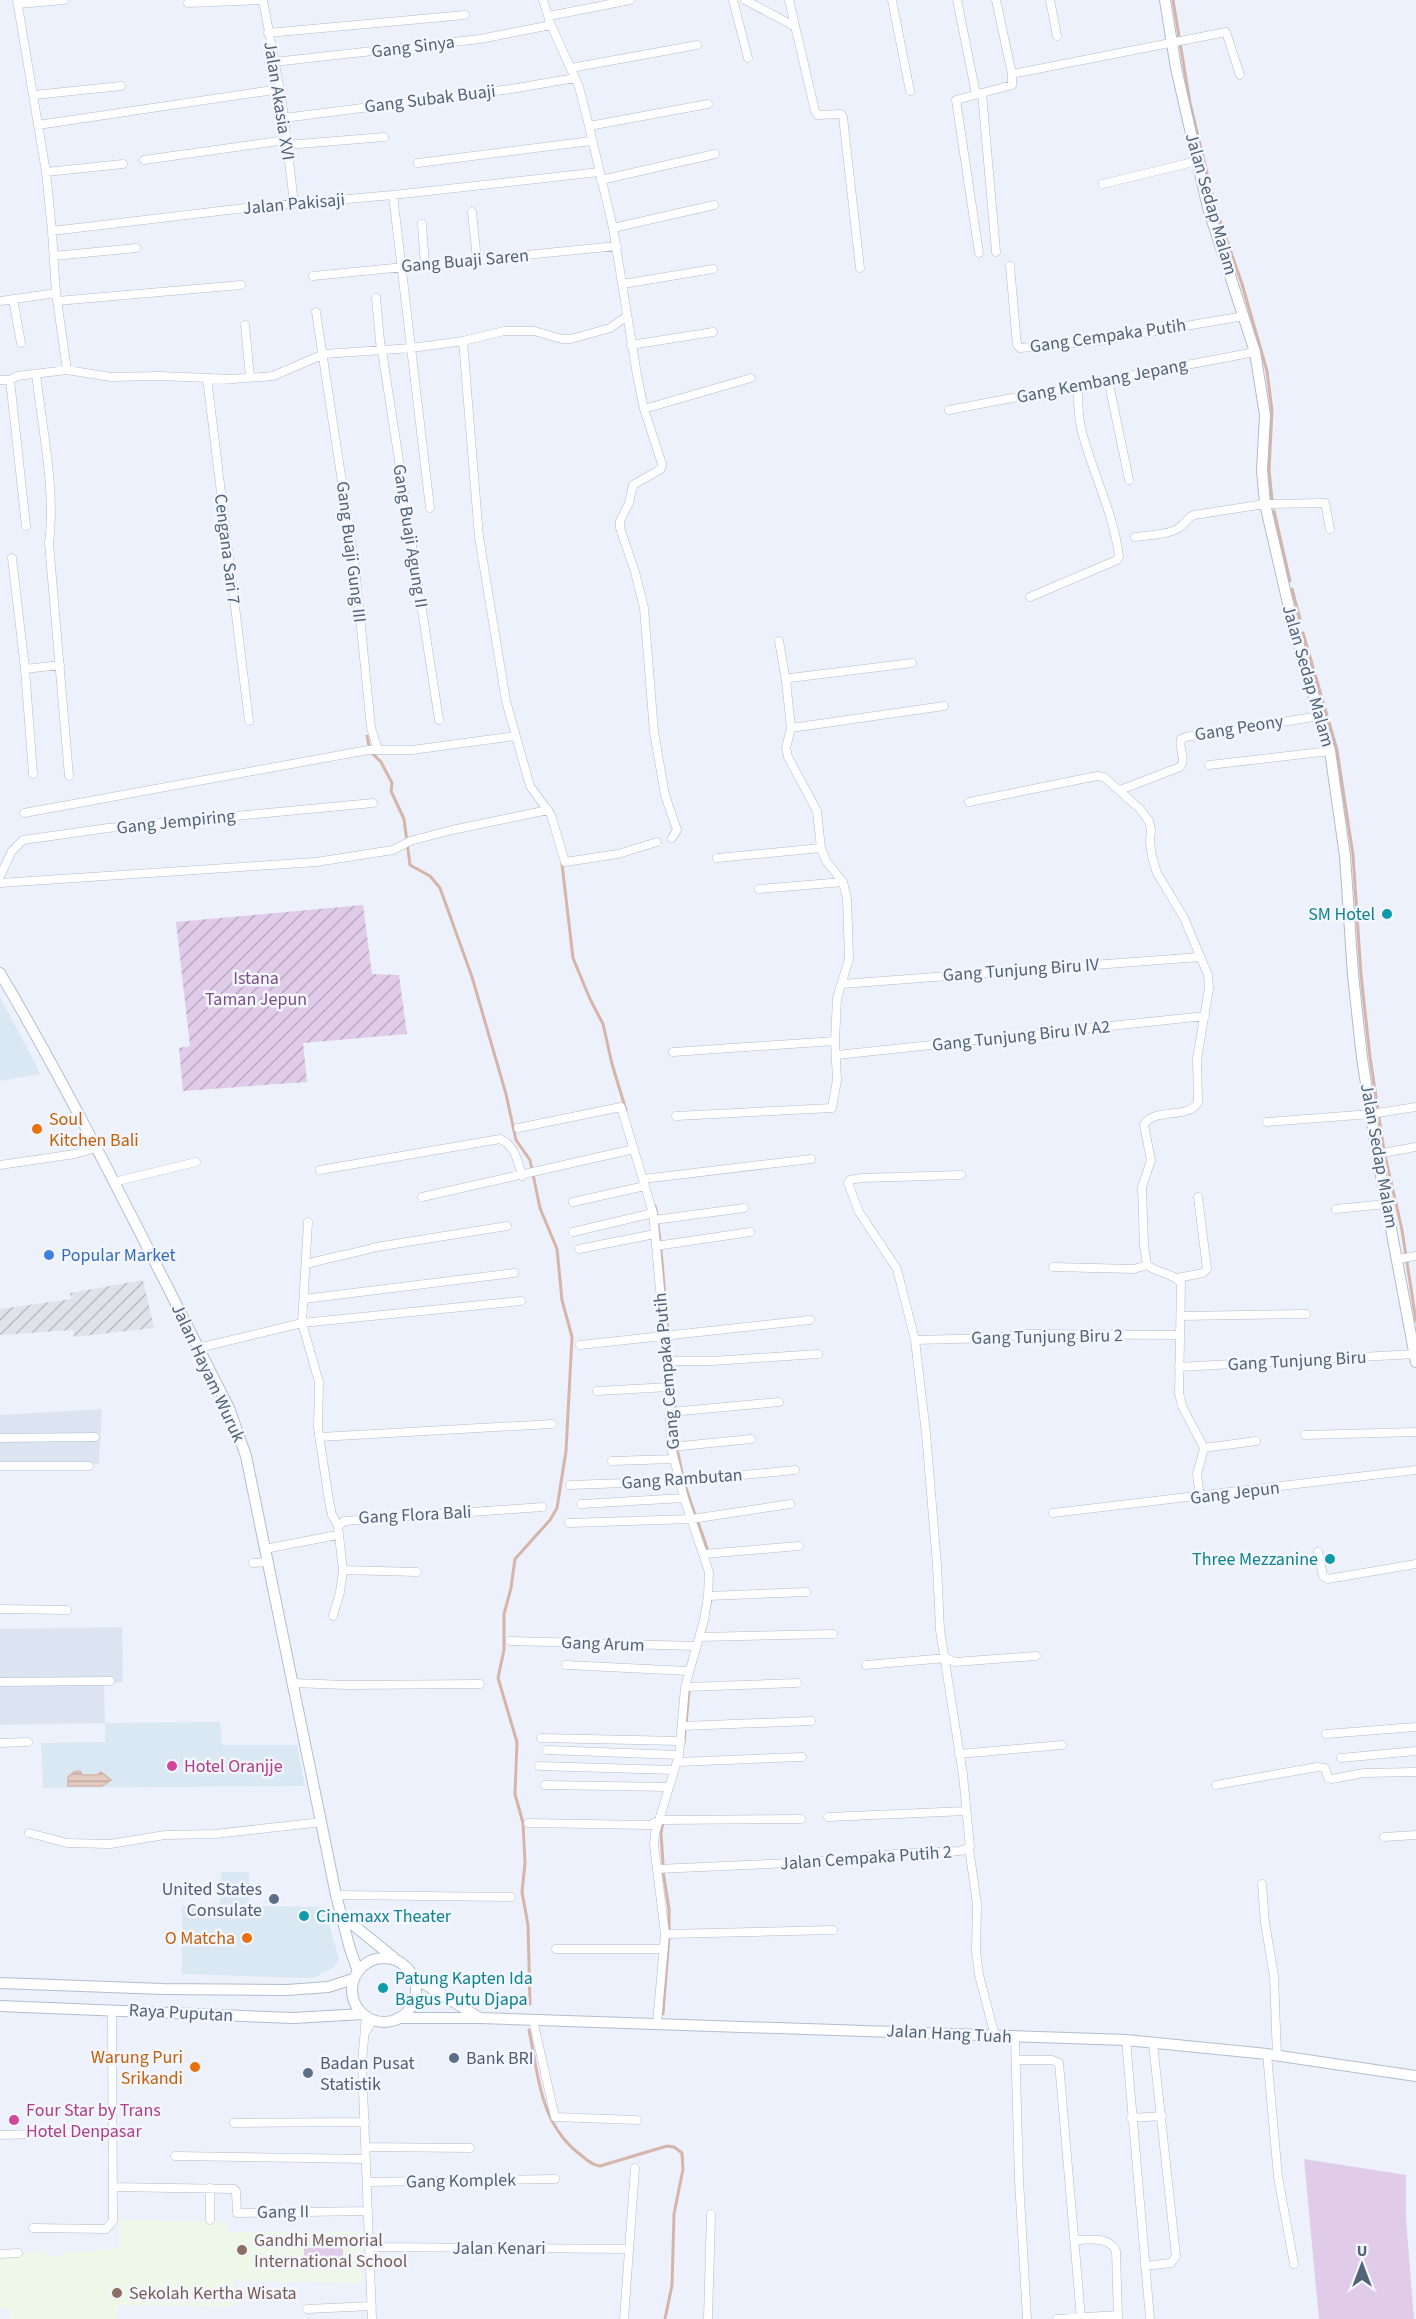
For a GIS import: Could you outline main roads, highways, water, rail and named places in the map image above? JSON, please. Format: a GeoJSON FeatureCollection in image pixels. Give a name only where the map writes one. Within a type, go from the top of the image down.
{"type":"FeatureCollection","features":[{"type":"Feature","properties":{"kind":"main road","name":"Jalan Sedap Malam"},"geometry":{"type":"LineString","coordinates":[[1165,0],[1178,42],[1178,78],[1197,161],[1221,251],[1255,352],[1265,415],[1262,470],[1272,503],[1290,613],[1329,751],[1346,856],[1359,1030],[1383,1153],[1387,1204],[1407,1258],[1415,1358]]}},
{"type":"Feature","properties":{"kind":"main road","name":"Jalan Hayam Wuruk"},"geometry":{"type":"LineString","coordinates":[[0,973],[47,1055],[114,1182],[229,1408],[241,1439],[336,1894],[356,1975]]}},
{"type":"Feature","properties":{"kind":"main road"},"geometry":{"type":"LineString","coordinates":[[341,1915],[398,1961],[409,1970],[413,1977],[415,1996],[412,2005],[398,2018],[384,2022],[367,2017],[354,2002],[352,1994],[356,1975],[372,1960],[389,1958],[398,1961]]}},
{"type":"Feature","properties":{"kind":"main road","name":"Raya Puputan"},"geometry":{"type":"LineString","coordinates":[[0,1983],[163,1989],[277,1990],[328,1987],[356,1975]]}},
{"type":"Feature","properties":{"kind":"main road","name":"Jalan Hang Tuah"},"geometry":{"type":"LineString","coordinates":[[413,1977],[480,2018]]}},
{"type":"Feature","properties":{"kind":"main road","name":"Raya Puputan"},"geometry":{"type":"LineString","coordinates":[[0,2006],[293,2018],[367,2017]]}},
{"type":"Feature","properties":{"kind":"main road","name":"Jalan Hang Tuah"},"geometry":{"type":"LineString","coordinates":[[398,2018],[657,2023],[1126,2040],[1272,2055],[1416,2076]]}},
{"type":"Feature","properties":{"kind":"waterway"},"geometry":{"type":"LineString","coordinates":[[1173,0],[1190,103],[1215,206],[1242,284],[1267,371],[1272,411],[1269,470],[1272,500]]}},
{"type":"Feature","properties":{"kind":"waterway"},"geometry":{"type":"LineString","coordinates":[[1274,511],[1290,581]]}},
{"type":"Feature","properties":{"kind":"waterway"},"geometry":{"type":"LineString","coordinates":[[1292,589],[1301,623]]}},
{"type":"Feature","properties":{"kind":"waterway"},"geometry":{"type":"LineString","coordinates":[[1303,633],[1337,750],[1353,855],[1361,975],[1370,1057],[1384,1151],[1402,1230],[1416,1321]]}},
{"type":"Feature","properties":{"kind":"waterway"},"geometry":{"type":"LineString","coordinates":[[367,736],[370,751],[381,762],[392,783],[391,791],[404,819],[410,865],[430,876],[440,888],[472,977],[506,1094],[516,1140],[530,1160],[540,1208],[557,1249],[562,1300],[572,1337],[566,1451],[557,1508],[550,1520],[515,1559],[504,1614],[504,1650],[498,1678],[517,1742],[515,1794],[523,1823],[525,1863],[522,1892],[528,1925],[530,2004]]}},
{"type":"Feature","properties":{"kind":"waterway"},"geometry":{"type":"LineString","coordinates":[[562,864],[573,958],[603,1024],[626,1110]]}},
{"type":"Feature","properties":{"kind":"waterway"},"geometry":{"type":"LineString","coordinates":[[655,1206],[657,1214]]}},
{"type":"Feature","properties":{"kind":"waterway"},"geometry":{"type":"LineString","coordinates":[[658,1225],[660,1241]]}},
{"type":"Feature","properties":{"kind":"waterway"},"geometry":{"type":"LineString","coordinates":[[661,1250],[668,1333]]}},
{"type":"Feature","properties":{"kind":"waterway"},"geometry":{"type":"LineString","coordinates":[[669,1342],[670,1355]]}},
{"type":"Feature","properties":{"kind":"waterway"},"geometry":{"type":"LineString","coordinates":[[673,1390],[675,1407]]}},
{"type":"Feature","properties":{"kind":"waterway"},"geometry":{"type":"LineString","coordinates":[[675,1416],[676,1443]]}},
{"type":"Feature","properties":{"kind":"waterway"},"geometry":{"type":"LineString","coordinates":[[677,1449],[683,1477]]}},
{"type":"Feature","properties":{"kind":"waterway"},"geometry":{"type":"LineString","coordinates":[[685,1485],[695,1515]]}},
{"type":"Feature","properties":{"kind":"waterway"},"geometry":{"type":"LineString","coordinates":[[698,1522],[708,1551]]}},
{"type":"Feature","properties":{"kind":"waterway"},"geometry":{"type":"LineString","coordinates":[[704,1632],[711,1599]]}},
{"type":"Feature","properties":{"kind":"waterway"},"geometry":{"type":"LineString","coordinates":[[686,1724],[689,1691]]}},
{"type":"Feature","properties":{"kind":"waterway"},"geometry":{"type":"LineString","coordinates":[[684,1743],[685,1730]]}},
{"type":"Feature","properties":{"kind":"waterway"},"geometry":{"type":"LineString","coordinates":[[663,1822],[661,1833],[663,1864]]}},
{"type":"Feature","properties":{"kind":"waterway"},"geometry":{"type":"LineString","coordinates":[[663,1871],[669,1909],[669,1929]]}},
{"type":"Feature","properties":{"kind":"waterway"},"geometry":{"type":"LineString","coordinates":[[663,2014],[669,1937]]}},
{"type":"Feature","properties":{"kind":"waterway"},"geometry":{"type":"LineString","coordinates":[[529,2030],[538,2080],[548,2112],[565,2140],[585,2159],[600,2166],[667,2146],[674,2147],[682,2153],[683,2169],[674,2214],[672,2285],[665,2319]]}},
{"type":"Feature","properties":{"kind":"place","name":"SM Hotel"},"geometry":{"type":"Point","coordinates":[1387,914]}},
{"type":"Feature","properties":{"kind":"place","name":"Soul Kitchen Bali"},"geometry":{"type":"Point","coordinates":[37,1129]}},
{"type":"Feature","properties":{"kind":"place","name":"Popular Market"},"geometry":{"type":"Point","coordinates":[49,1255]}},
{"type":"Feature","properties":{"kind":"place","name":"Three Mezzanine"},"geometry":{"type":"Point","coordinates":[1330,1559]}},
{"type":"Feature","properties":{"kind":"place","name":"Hotel Oranjje"},"geometry":{"type":"Point","coordinates":[172,1766]}},
{"type":"Feature","properties":{"kind":"place","name":"United States Consulate"},"geometry":{"type":"Point","coordinates":[274,1899]}},
{"type":"Feature","properties":{"kind":"place","name":"Cinemaxx Theater"},"geometry":{"type":"Point","coordinates":[304,1916]}},
{"type":"Feature","properties":{"kind":"place","name":"O Matcha"},"geometry":{"type":"Point","coordinates":[247,1938]}},
{"type":"Feature","properties":{"kind":"place","name":"Patung Kapten Ida Bagus Putu Djapa"},"geometry":{"type":"Point","coordinates":[383,1988]}},
{"type":"Feature","properties":{"kind":"place","name":"Bank BRI"},"geometry":{"type":"Point","coordinates":[454,2058]}},
{"type":"Feature","properties":{"kind":"place","name":"Warung Puri Srikandi"},"geometry":{"type":"Point","coordinates":[195,2067]}},
{"type":"Feature","properties":{"kind":"place","name":"Badan Pusat Statistik"},"geometry":{"type":"Point","coordinates":[308,2073]}},
{"type":"Feature","properties":{"kind":"place","name":"Four Star by Trans Hotel Denpasar"},"geometry":{"type":"Point","coordinates":[14,2120]}},
{"type":"Feature","properties":{"kind":"place","name":"Gandhi Memorial International School"},"geometry":{"type":"Point","coordinates":[242,2250]}},
{"type":"Feature","properties":{"kind":"place","name":"Sekolah Kertha Wisata"},"geometry":{"type":"Point","coordinates":[117,2293]}},
{"type":"Feature","properties":{"kind":"park label","name":"Istana Taman Jepun"},"geometry":{"type":"Point","coordinates":[256,988]}}]}
